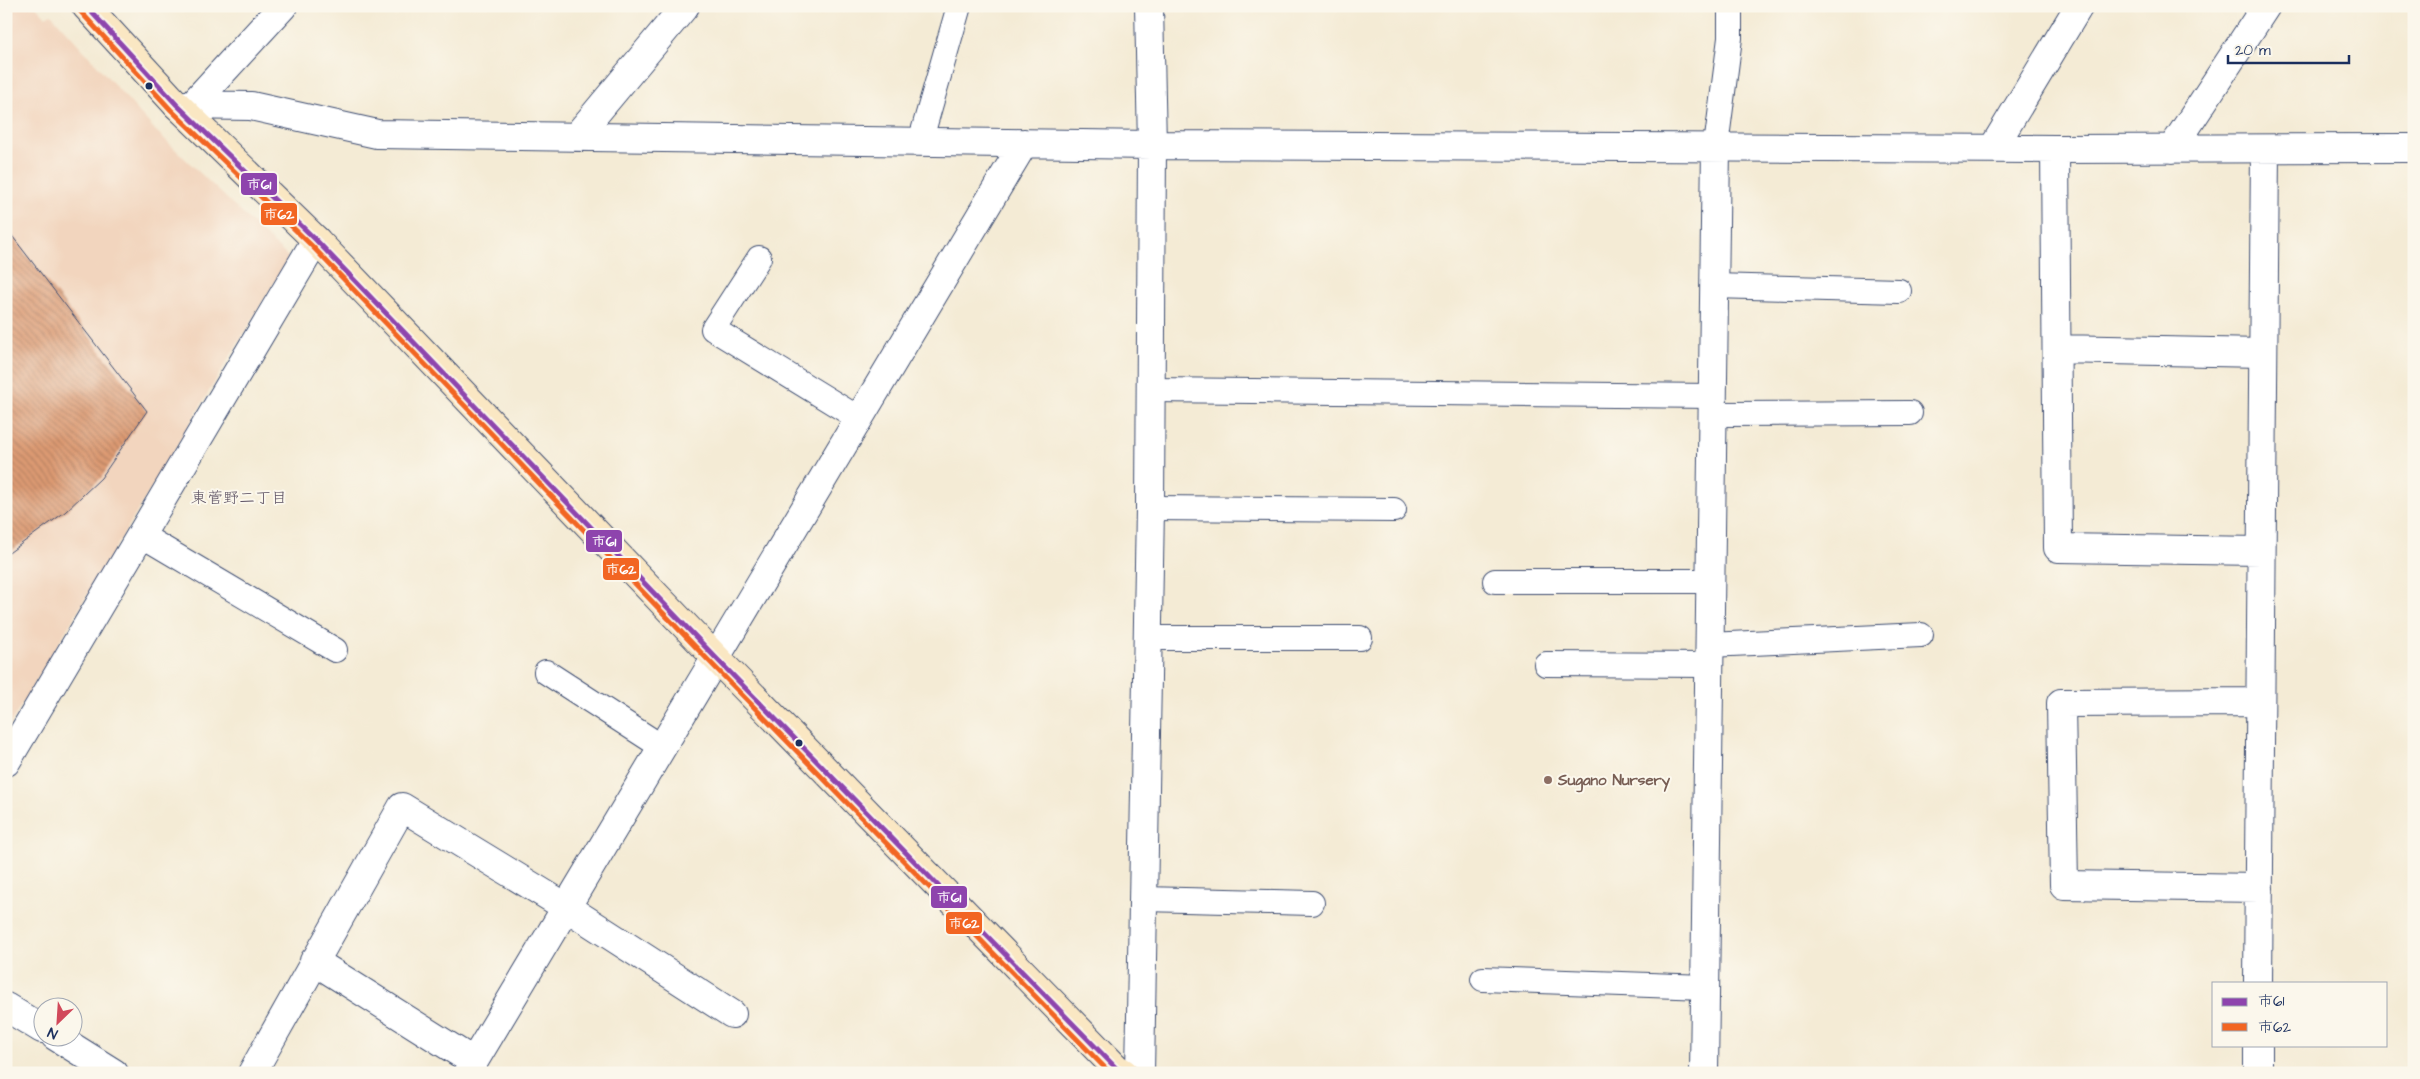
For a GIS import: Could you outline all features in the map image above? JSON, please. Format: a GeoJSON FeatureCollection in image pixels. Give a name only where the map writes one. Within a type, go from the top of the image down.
{"type":"FeatureCollection","features":[{"type":"Feature","properties":{"kind":"street"},"geometry":{"type":"LineString","coordinates":[[86,6],[316,240],[715,657],[1123,1071]]}},
{"type":"Feature","properties":{"kind":"street"},"geometry":{"type":"LineString","coordinates":[[185,105],[283,6]]}},
{"type":"Feature","properties":{"kind":"street"},"geometry":{"type":"LineString","coordinates":[[576,137],[685,6]]}},
{"type":"Feature","properties":{"kind":"street"},"geometry":{"type":"LineString","coordinates":[[1123,1071],[1143,899],[1146,638],[1150,508],[1149,390],[1152,145],[1149,6]]}},
{"type":"Feature","properties":{"kind":"street"},"geometry":{"type":"LineString","coordinates":[[1993,148],[2079,6]]}},
{"type":"Feature","properties":{"kind":"street"},"geometry":{"type":"LineString","coordinates":[[2172,149],[2266,6]]}},
{"type":"Feature","properties":{"kind":"street"},"geometry":{"type":"LineString","coordinates":[[185,105],[251,106],[377,134],[1152,145],[2055,149],[2414,148]]}},
{"type":"Feature","properties":{"kind":"street"},"geometry":{"type":"LineString","coordinates":[[314,961],[470,1067],[1024,143]]}},
{"type":"Feature","properties":{"kind":"street"},"geometry":{"type":"LineString","coordinates":[[1704,1073],[1716,146]]}},
{"type":"Feature","properties":{"kind":"street"},"geometry":{"type":"LineString","coordinates":[[2055,149],[2058,548],[2262,551]]}},
{"type":"Feature","properties":{"kind":"street"},"geometry":{"type":"LineString","coordinates":[[2258,982],[2265,149]]}},
{"type":"Feature","properties":{"kind":"street"},"geometry":{"type":"LineString","coordinates":[[6,762],[316,240]]}},
{"type":"Feature","properties":{"kind":"street"},"geometry":{"type":"LineString","coordinates":[[2056,348],[2264,353]]}},
{"type":"Feature","properties":{"kind":"street"},"geometry":{"type":"LineString","coordinates":[[2259,888],[2064,885],[2061,703],[2260,702]]}},
{"type":"Feature","properties":{"kind":"street"},"geometry":{"type":"LineString","coordinates":[[252,1073],[402,807],[566,907],[732,1014]]}},
{"type":"Feature","properties":{"kind":"street"},"geometry":{"type":"LineString","coordinates":[[6,1007],[32,1023]]}},
{"type":"Feature","properties":{"kind":"street"},"geometry":{"type":"LineString","coordinates":[[71,1046],[114,1073]]}},
{"type":"Feature","properties":{"kind":"street"},"geometry":{"type":"LineString","coordinates":[[2258,1046],[2258,1073]]}},
{"type":"Feature","properties":{"kind":"lane"},"geometry":{"type":"LineString","coordinates":[[920,142],[960,6]]}},
{"type":"Feature","properties":{"kind":"lane"},"geometry":{"type":"LineString","coordinates":[[1716,146],[1730,38],[1730,6]]}},
{"type":"Feature","properties":{"kind":"lane"},"geometry":{"type":"LineString","coordinates":[[759,258],[713,329],[858,418]]}},
{"type":"Feature","properties":{"kind":"lane"},"geometry":{"type":"LineString","coordinates":[[1714,286],[1899,291]]}},
{"type":"Feature","properties":{"kind":"lane"},"geometry":{"type":"LineString","coordinates":[[1149,390],[1712,405],[1910,413]]}},
{"type":"Feature","properties":{"kind":"lane"},"geometry":{"type":"LineString","coordinates":[[1150,508],[1394,510]]}},
{"type":"Feature","properties":{"kind":"lane"},"geometry":{"type":"LineString","coordinates":[[141,535],[335,650]]}},
{"type":"Feature","properties":{"kind":"lane"},"geometry":{"type":"LineString","coordinates":[[1494,581],[1710,581]]}},
{"type":"Feature","properties":{"kind":"lane"},"geometry":{"type":"LineString","coordinates":[[1546,664],[1709,655],[1921,635]]}},
{"type":"Feature","properties":{"kind":"lane"},"geometry":{"type":"LineString","coordinates":[[1146,638],[1360,638]]}},
{"type":"Feature","properties":{"kind":"lane"},"geometry":{"type":"LineString","coordinates":[[546,672],[662,748]]}},
{"type":"Feature","properties":{"kind":"lane"},"geometry":{"type":"LineString","coordinates":[[1143,899],[1312,903]]}},
{"type":"Feature","properties":{"kind":"lane"},"geometry":{"type":"LineString","coordinates":[[1483,979],[1705,987]]}},
{"type":"Feature","properties":{"kind":"shaded area"},"geometry":{"type":"Polygon","coordinates":[[[6,6],[36,6],[46,17],[51,14],[155,130],[289,258],[6,731],[6,6]]]}},
{"type":"Feature","properties":{"kind":"building"},"geometry":{"type":"Polygon","coordinates":[[[6,228],[147,411],[101,478],[65,512],[6,555],[6,228]]]}},
{"type":"Feature","properties":{"kind":"transit line","name":"市61"},"geometry":{"type":"LineString","coordinates":[[86,6],[177,105],[316,240],[715,657],[1116,1068],[1124,1073]]}},
{"type":"Feature","properties":{"kind":"transit line","name":"市62"},"geometry":{"type":"LineString","coordinates":[[80,11],[171,110],[311,245],[710,662],[1110,1073]]}},
{"type":"Feature","properties":{"kind":"place","name":"Sugano Nursery"},"geometry":{"type":"Point","coordinates":[1548,780]}},
{"type":"Feature","properties":{"kind":"district","name":"東菅野二丁目"},"geometry":{"type":"Point","coordinates":[239,497]}}]}
